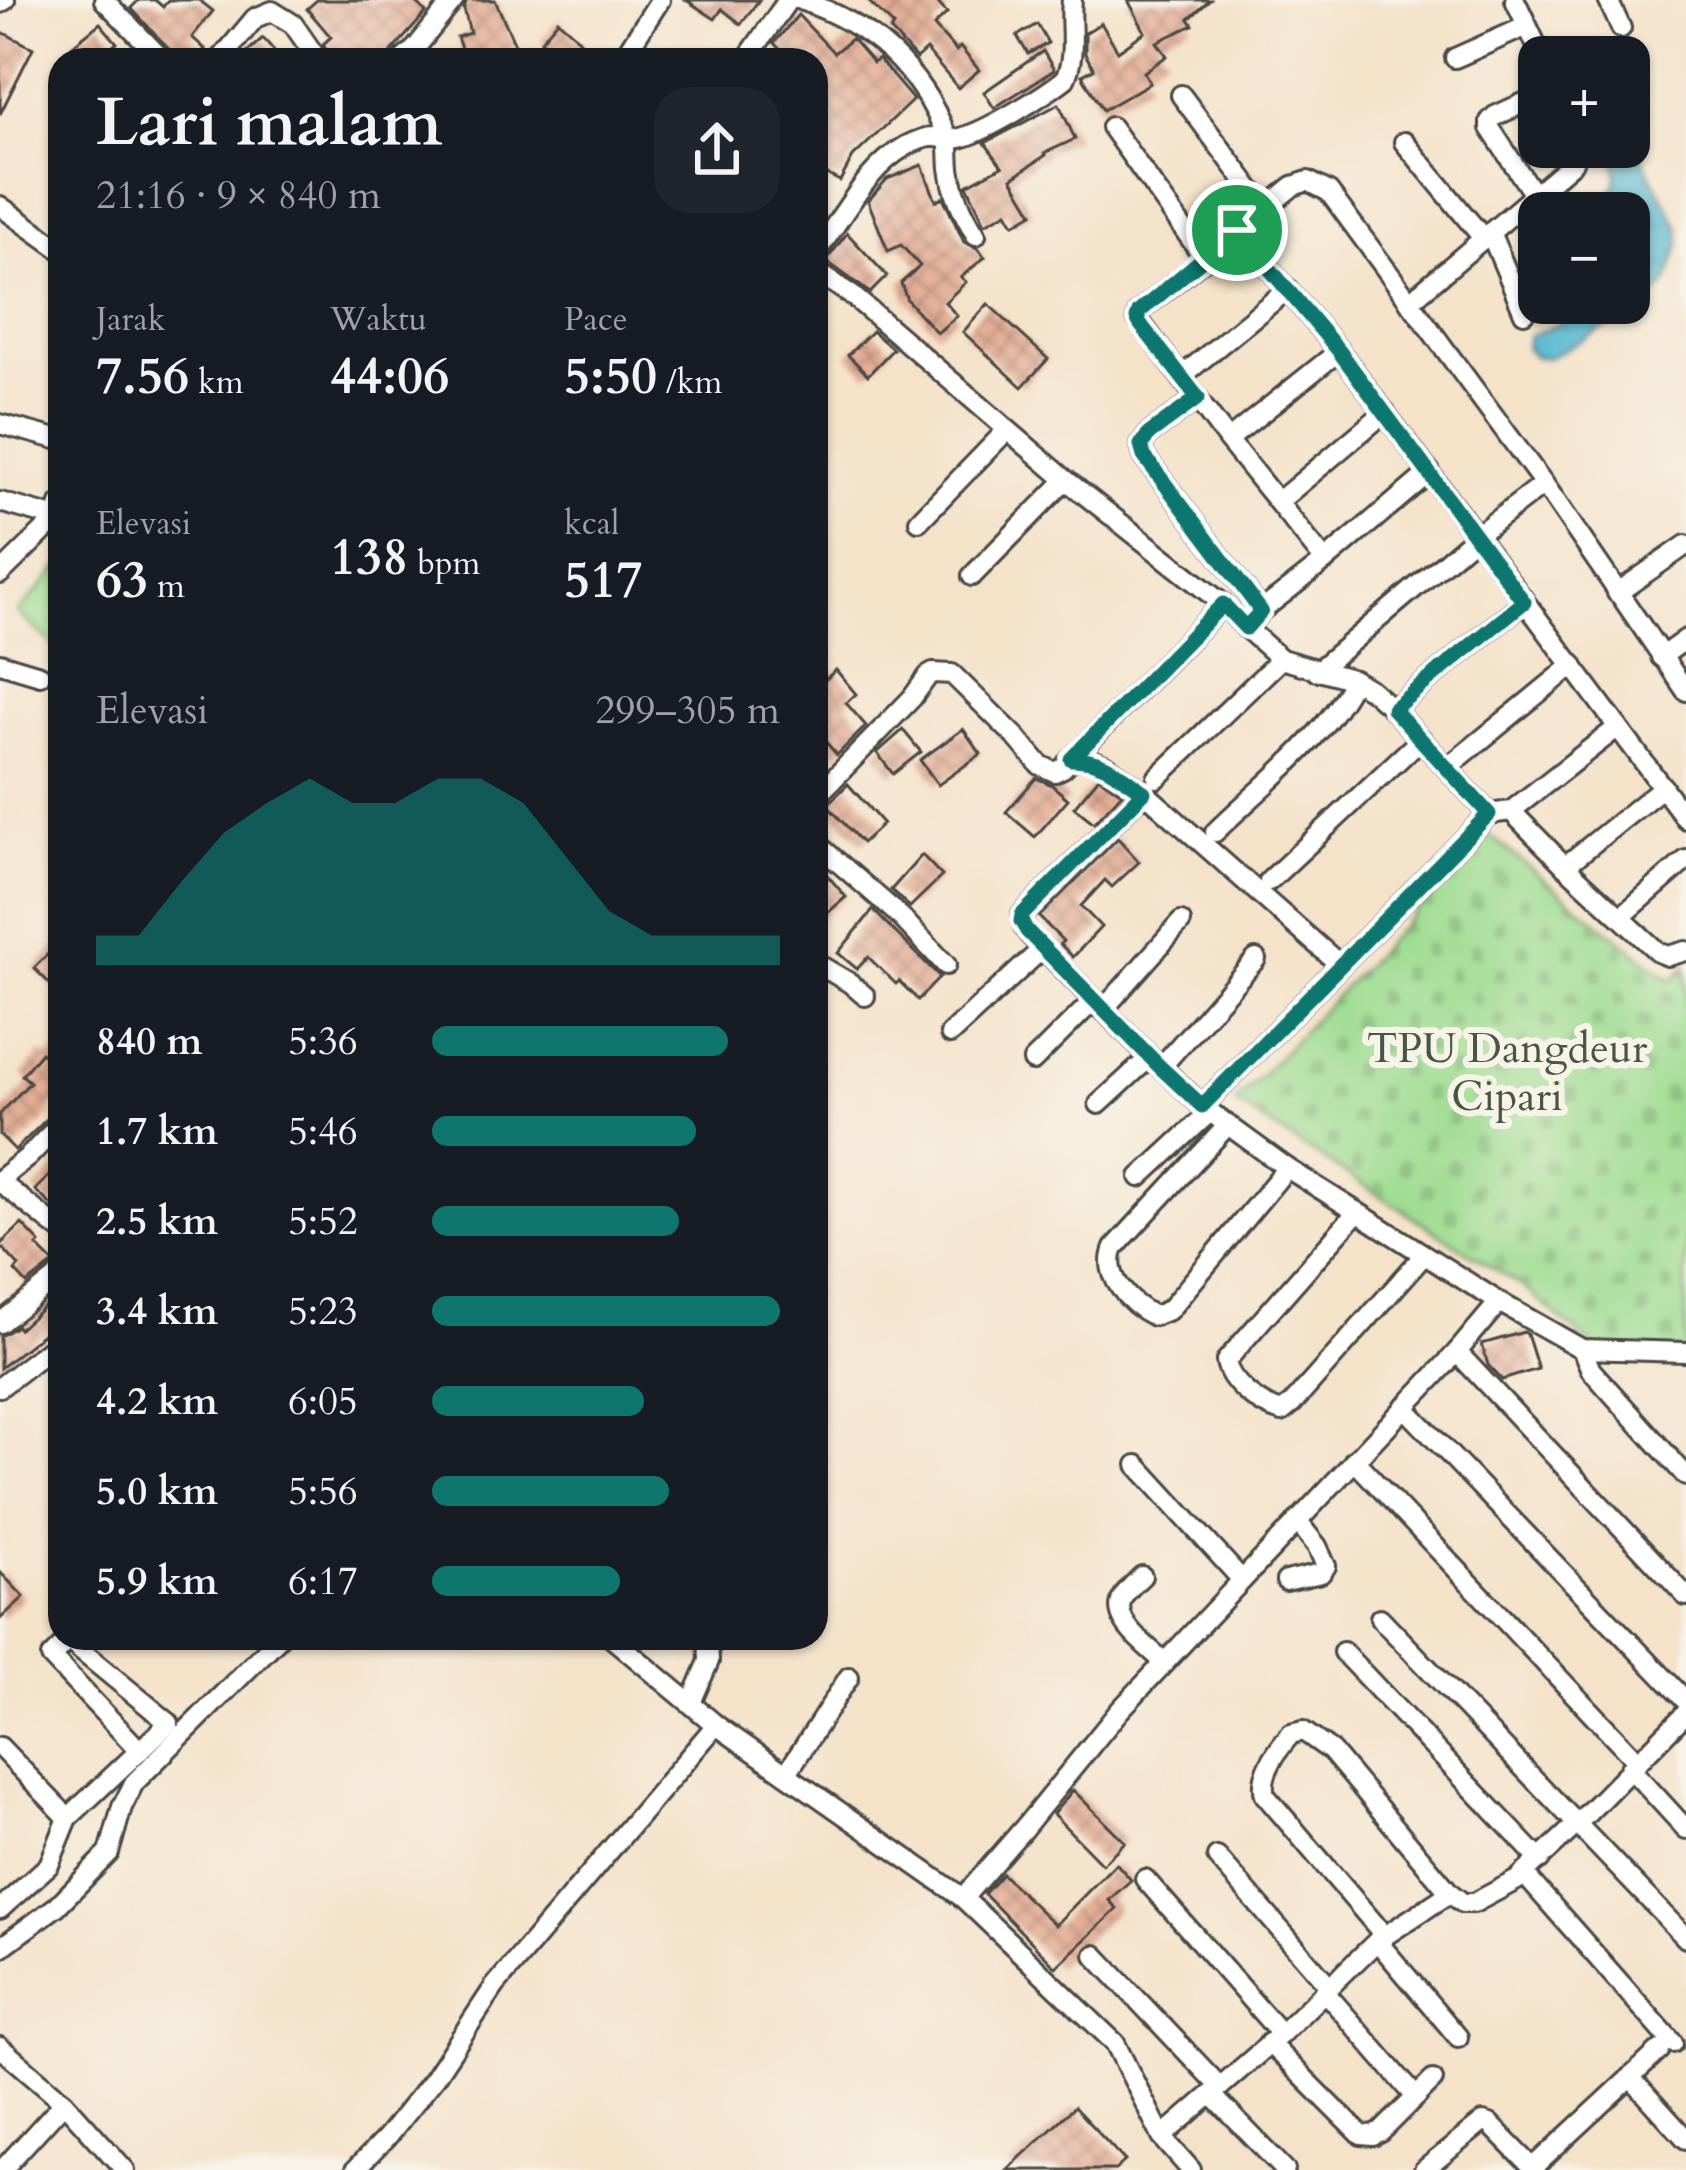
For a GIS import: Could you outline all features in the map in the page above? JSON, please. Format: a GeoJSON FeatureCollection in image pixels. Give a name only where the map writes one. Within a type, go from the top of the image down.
{"type":"FeatureCollection","features":[{"type":"Feature","properties":{"kind":"street"},"geometry":{"type":"LineString","coordinates":[[104,0],[151,48]]}},
{"type":"Feature","properties":{"kind":"street"},"geometry":{"type":"LineString","coordinates":[[629,48],[660,0]]}},
{"type":"Feature","properties":{"kind":"street"},"geometry":{"type":"LineString","coordinates":[[754,48],[788,0]]}},
{"type":"Feature","properties":{"kind":"street"},"geometry":{"type":"LineString","coordinates":[[800,0],[855,23],[879,41],[926,94],[948,139],[951,178],[976,235]]}},
{"type":"Feature","properties":{"kind":"street"},"geometry":{"type":"LineString","coordinates":[[828,237],[852,197],[886,159],[921,140],[960,138],[978,131],[1065,79],[1072,48],[1072,0]]}},
{"type":"Feature","properties":{"kind":"street"},"geometry":{"type":"LineString","coordinates":[[1515,0],[1532,36]]}},
{"type":"Feature","properties":{"kind":"street"},"geometry":{"type":"LineString","coordinates":[[1608,0],[1621,28]]}},
{"type":"Feature","properties":{"kind":"street"},"geometry":{"type":"LineString","coordinates":[[416,48],[442,4]]}},
{"type":"Feature","properties":{"kind":"street"},"geometry":{"type":"LineString","coordinates":[[230,48],[255,17],[272,11],[293,24],[310,48]]}},
{"type":"Feature","properties":{"kind":"street"},"geometry":{"type":"LineString","coordinates":[[1455,58],[1527,26]]}},
{"type":"Feature","properties":{"kind":"street"},"geometry":{"type":"LineString","coordinates":[[1181,95],[1266,209]]}},
{"type":"Feature","properties":{"kind":"street"},"geometry":{"type":"LineString","coordinates":[[1518,106],[1495,116],[1490,128],[1532,192]]}},
{"type":"Feature","properties":{"kind":"street"},"geometry":{"type":"LineString","coordinates":[[1111,127],[1205,260]]}},
{"type":"Feature","properties":{"kind":"street"},"geometry":{"type":"LineString","coordinates":[[1404,142],[1487,235],[1518,299]]}},
{"type":"Feature","properties":{"kind":"street"},"geometry":{"type":"LineString","coordinates":[[1538,192],[1566,168]]}},
{"type":"Feature","properties":{"kind":"street"},"geometry":{"type":"LineString","coordinates":[[1325,561],[1137,318],[1237,230],[1292,186],[1308,181],[1329,192],[1544,484],[1686,691]]}},
{"type":"Feature","properties":{"kind":"street"},"geometry":{"type":"LineString","coordinates":[[0,206],[48,240]]}},
{"type":"Feature","properties":{"kind":"street"},"geometry":{"type":"LineString","coordinates":[[1409,302],[1518,209]]}},
{"type":"Feature","properties":{"kind":"street"},"geometry":{"type":"LineString","coordinates":[[1237,230],[1339,351],[1686,819]]}},
{"type":"Feature","properties":{"kind":"street"},"geometry":{"type":"LineString","coordinates":[[828,279],[1066,480],[1223,604],[1281,659],[1354,680],[1371,690],[1489,814]]}},
{"type":"Feature","properties":{"kind":"street"},"geometry":{"type":"LineString","coordinates":[[1182,376],[1288,289]]}},
{"type":"Feature","properties":{"kind":"street"},"geometry":{"type":"LineString","coordinates":[[1228,440],[1339,351]]}},
{"type":"Feature","properties":{"kind":"street"},"geometry":{"type":"LineString","coordinates":[[1198,398],[1149,434],[1141,445],[1144,456],[1261,611]]}},
{"type":"Feature","properties":{"kind":"street"},"geometry":{"type":"LineString","coordinates":[[1278,502],[1385,412]]}},
{"type":"Feature","properties":{"kind":"street"},"geometry":{"type":"LineString","coordinates":[[0,424],[48,437]]}},
{"type":"Feature","properties":{"kind":"street"},"geometry":{"type":"LineString","coordinates":[[919,521],[1007,430]]}},
{"type":"Feature","properties":{"kind":"street"},"geometry":{"type":"LineString","coordinates":[[1246,628],[1430,472]]}},
{"type":"Feature","properties":{"kind":"street"},"geometry":{"type":"LineString","coordinates":[[972,576],[1066,480]]}},
{"type":"Feature","properties":{"kind":"street"},"geometry":{"type":"LineString","coordinates":[[1317,671],[1544,484]]}},
{"type":"Feature","properties":{"kind":"street"},"geometry":{"type":"LineString","coordinates":[[0,502],[48,509]]}},
{"type":"Feature","properties":{"kind":"street"},"geometry":{"type":"LineString","coordinates":[[0,574],[48,522]]}},
{"type":"Feature","properties":{"kind":"street"},"geometry":{"type":"LineString","coordinates":[[1617,593],[1686,545]]}},
{"type":"Feature","properties":{"kind":"street"},"geometry":{"type":"LineString","coordinates":[[1393,709],[1524,602]]}},
{"type":"Feature","properties":{"kind":"street"},"geometry":{"type":"LineString","coordinates":[[828,771],[900,711],[934,673],[952,674],[1040,765],[1055,772],[1223,604]]}},
{"type":"Feature","properties":{"kind":"street"},"geometry":{"type":"LineString","coordinates":[[1661,657],[1686,639]]}},
{"type":"Feature","properties":{"kind":"street"},"geometry":{"type":"LineString","coordinates":[[1281,659],[1150,785],[1021,921],[1155,1062],[1206,1109],[1287,1168],[1582,1349],[1685,1354]]}},
{"type":"Feature","properties":{"kind":"street"},"geometry":{"type":"LineString","coordinates":[[0,664],[40,675]]}},
{"type":"Feature","properties":{"kind":"street"},"geometry":{"type":"LineString","coordinates":[[1448,767],[1573,665]]}},
{"type":"Feature","properties":{"kind":"street"},"geometry":{"type":"LineString","coordinates":[[1215,832],[1319,731],[1339,709],[1354,680]]}},
{"type":"Feature","properties":{"kind":"street"},"geometry":{"type":"LineString","coordinates":[[1141,1177],[1339,964],[1489,814],[1511,811],[1618,727]]}},
{"type":"Feature","properties":{"kind":"street"},"geometry":{"type":"LineString","coordinates":[[1269,881],[1421,739]]}},
{"type":"Feature","properties":{"kind":"street"},"geometry":{"type":"LineString","coordinates":[[1071,759],[1090,759],[1150,785],[1339,964]]}},
{"type":"Feature","properties":{"kind":"street"},"geometry":{"type":"LineString","coordinates":[[1565,866],[1663,787]]}},
{"type":"Feature","properties":{"kind":"street"},"geometry":{"type":"LineString","coordinates":[[1511,811],[1658,952],[1668,956],[1686,951]]}},
{"type":"Feature","properties":{"kind":"street"},"geometry":{"type":"LineString","coordinates":[[828,853],[946,964]]}},
{"type":"Feature","properties":{"kind":"street"},"geometry":{"type":"LineString","coordinates":[[1622,916],[1686,860]]}},
{"type":"Feature","properties":{"kind":"street"},"geometry":{"type":"LineString","coordinates":[[1033,1061],[1099,1005],[1181,922]]}},
{"type":"Feature","properties":{"kind":"street"},"geometry":{"type":"LineString","coordinates":[[950,1034],[1043,947]]}},
{"type":"Feature","properties":{"kind":"street"},"geometry":{"type":"LineString","coordinates":[[1099,1104],[1155,1062],[1256,959]]}},
{"type":"Feature","properties":{"kind":"street"},"geometry":{"type":"LineString","coordinates":[[828,970],[865,996]]}},
{"type":"Feature","properties":{"kind":"street"},"geometry":{"type":"LineString","coordinates":[[1228,1126],[1110,1256],[1110,1271],[1118,1285],[1140,1308],[1154,1316],[1168,1310],[1287,1168]]}},
{"type":"Feature","properties":{"kind":"street"},"geometry":{"type":"LineString","coordinates":[[48,1136],[0,1180],[48,1220]]}},
{"type":"Feature","properties":{"kind":"street"},"geometry":{"type":"LineString","coordinates":[[1357,1212],[1226,1361],[1228,1373],[1264,1406],[1286,1410],[1424,1255]]}},
{"type":"Feature","properties":{"kind":"street"},"geometry":{"type":"LineString","coordinates":[[0,1323],[48,1285]]}},
{"type":"Feature","properties":{"kind":"street"},"geometry":{"type":"LineString","coordinates":[[963,1898],[1164,1662],[1499,1302]]}},
{"type":"Feature","properties":{"kind":"street"},"geometry":{"type":"LineString","coordinates":[[1582,1349],[1591,1370],[1686,1477]]}},
{"type":"Feature","properties":{"kind":"street"},"geometry":{"type":"LineString","coordinates":[[0,1388],[48,1350]]}},
{"type":"Feature","properties":{"kind":"street"},"geometry":{"type":"LineString","coordinates":[[1457,1352],[1686,1596]]}},
{"type":"Feature","properties":{"kind":"street"},"geometry":{"type":"LineString","coordinates":[[1404,1407],[1686,1712],[1524,1874],[1474,1903],[1463,1904],[1330,1751],[1298,1730],[1286,1740],[1263,1790],[1458,2037]]}},
{"type":"Feature","properties":{"kind":"street"},"geometry":{"type":"LineString","coordinates":[[1354,1460],[1686,1829]]}},
{"type":"Feature","properties":{"kind":"street"},"geometry":{"type":"LineString","coordinates":[[1137,1465],[1241,1580]]}},
{"type":"Feature","properties":{"kind":"street"},"geometry":{"type":"LineString","coordinates":[[1286,1581],[1321,1573],[1326,1566],[1297,1521]]}},
{"type":"Feature","properties":{"kind":"street"},"geometry":{"type":"LineString","coordinates":[[1142,1576],[1122,1599],[1121,1614],[1164,1662]]}},
{"type":"Feature","properties":{"kind":"street"},"geometry":{"type":"LineString","coordinates":[[1380,1618],[1686,1938]]}},
{"type":"Feature","properties":{"kind":"street"},"geometry":{"type":"LineString","coordinates":[[58,1650],[51,1657],[140,1750]]}},
{"type":"Feature","properties":{"kind":"street"},"geometry":{"type":"LineString","coordinates":[[4,1898],[49,1865],[68,1818],[169,1724],[80,1650]]}},
{"type":"Feature","properties":{"kind":"street"},"geometry":{"type":"LineString","coordinates":[[0,1948],[57,1906],[109,1853],[134,1783],[267,1650]]}},
{"type":"Feature","properties":{"kind":"street"},"geometry":{"type":"LineString","coordinates":[[627,1650],[716,1725],[963,1898],[1115,2043],[1162,2137],[1191,2170]]}},
{"type":"Feature","properties":{"kind":"street"},"geometry":{"type":"LineString","coordinates":[[691,1703],[710,1661],[709,1650]]}},
{"type":"Feature","properties":{"kind":"street"},"geometry":{"type":"LineString","coordinates":[[1343,1652],[1540,1860]]}},
{"type":"Feature","properties":{"kind":"street"},"geometry":{"type":"LineString","coordinates":[[788,1773],[849,1678]]}},
{"type":"Feature","properties":{"kind":"street"},"geometry":{"type":"LineString","coordinates":[[355,2170],[434,2078],[495,1986],[716,1725]]}},
{"type":"Feature","properties":{"kind":"street"},"geometry":{"type":"LineString","coordinates":[[0,1747],[68,1818]]}},
{"type":"Feature","properties":{"kind":"street"},"geometry":{"type":"LineString","coordinates":[[1217,1857],[1416,2097]]}},
{"type":"Feature","properties":{"kind":"street"},"geometry":{"type":"LineString","coordinates":[[1424,2170],[1483,2122],[1534,2169],[1666,2046],[1524,1874]]}},
{"type":"Feature","properties":{"kind":"street"},"geometry":{"type":"LineString","coordinates":[[1145,1879],[1275,2039],[1361,2135],[1381,2132],[1433,2080]]}},
{"type":"Feature","properties":{"kind":"street"},"geometry":{"type":"LineString","coordinates":[[1162,2137],[1275,2039],[1380,1938],[1450,1893]]}},
{"type":"Feature","properties":{"kind":"street"},"geometry":{"type":"LineString","coordinates":[[1095,1955],[1286,2170]]}},
{"type":"Feature","properties":{"kind":"street"},"geometry":{"type":"LineString","coordinates":[[0,2047],[8,2064],[64,2102],[125,2170]]}},
{"type":"Feature","properties":{"kind":"street"},"geometry":{"type":"LineString","coordinates":[[1630,2078],[1686,2139]]}},
{"type":"Feature","properties":{"kind":"street"},"geometry":{"type":"LineString","coordinates":[[2,2170],[64,2102]]}},
{"type":"Feature","properties":{"kind":"green space"},"geometry":{"type":"Polygon","coordinates":[[[48,579],[48,640],[18,613],[48,579]]]}},
{"type":"Feature","properties":{"kind":"green space","name":"TPU Dangdeur Cipari"},"geometry":{"type":"Polygon","coordinates":[[[1488,835],[1672,981],[1686,966],[1686,1351],[1596,1348],[1523,1287],[1235,1103],[1488,835]]]}},
{"type":"Feature","properties":{"kind":"water"},"geometry":{"type":"Polygon","coordinates":[[[1616,168],[1647,168],[1679,227],[1680,244],[1667,283],[1650,302],[1650,192],[1610,192],[1616,168]]]}},
{"type":"Feature","properties":{"kind":"water"},"geometry":{"type":"Polygon","coordinates":[[[1559,324],[1612,324],[1548,358],[1535,357],[1526,348],[1528,336],[1559,324]]]}},
{"type":"Feature","properties":{"kind":"building"},"geometry":{"type":"Polygon","coordinates":[[[139,0],[155,0],[163,7],[168,0],[199,0],[213,11],[192,37],[204,48],[168,48],[131,8],[139,0]]]}},
{"type":"Feature","properties":{"kind":"building"},"geometry":{"type":"Polygon","coordinates":[[[317,0],[414,0],[426,13],[395,48],[325,48],[323,44],[331,37],[307,9],[317,0]]]}},
{"type":"Feature","properties":{"kind":"building"},"geometry":{"type":"Polygon","coordinates":[[[467,0],[495,0],[517,48],[461,48],[457,37],[470,33],[464,9],[467,0]]]}},
{"type":"Feature","properties":{"kind":"building"},"geometry":{"type":"Polygon","coordinates":[[[686,0],[759,0],[741,24],[722,9],[715,19],[686,0]]]}},
{"type":"Feature","properties":{"kind":"building"},"geometry":{"type":"Polygon","coordinates":[[[867,0],[935,0],[947,13],[934,26],[979,70],[958,88],[926,50],[916,59],[890,30],[894,26],[867,0]]]}},
{"type":"Feature","properties":{"kind":"building"},"geometry":{"type":"Polygon","coordinates":[[[1128,0],[1210,0],[1189,19],[1193,25],[1157,42],[1167,56],[1144,72],[1150,83],[1103,110],[1082,75],[1094,69],[1085,54],[1085,33],[1101,23],[1118,51],[1145,32],[1128,0]]]}},
{"type":"Feature","properties":{"kind":"building"},"geometry":{"type":"Polygon","coordinates":[[[798,15],[834,53],[854,41],[873,63],[878,59],[913,100],[853,157],[840,181],[828,175],[828,48],[779,48],[774,43],[798,15]]]}},
{"type":"Feature","properties":{"kind":"building"},"geometry":{"type":"Polygon","coordinates":[[[558,20],[585,48],[550,48],[541,40],[558,20]]]}},
{"type":"Feature","properties":{"kind":"building"},"geometry":{"type":"Polygon","coordinates":[[[100,23],[117,43],[111,48],[73,45],[100,23]]]}},
{"type":"Feature","properties":{"kind":"building"},"geometry":{"type":"Polygon","coordinates":[[[1037,24],[1048,43],[1028,54],[1017,36],[1037,24]]]}},
{"type":"Feature","properties":{"kind":"building"},"geometry":{"type":"Polygon","coordinates":[[[0,31],[33,48],[0,114],[0,31]]]}},
{"type":"Feature","properties":{"kind":"building"},"geometry":{"type":"Polygon","coordinates":[[[263,38],[272,48],[252,48],[263,38]]]}},
{"type":"Feature","properties":{"kind":"building"},"geometry":{"type":"Polygon","coordinates":[[[1043,51],[1054,70],[994,108],[984,92],[1043,51]]]}},
{"type":"Feature","properties":{"kind":"building"},"geometry":{"type":"Polygon","coordinates":[[[1059,104],[1075,139],[1045,153],[1012,178],[1033,213],[1014,224],[1007,212],[985,224],[967,185],[1002,166],[985,143],[1059,104]]]}},
{"type":"Feature","properties":{"kind":"building"},"geometry":{"type":"Polygon","coordinates":[[[922,165],[936,201],[943,197],[964,242],[985,257],[961,277],[966,282],[945,302],[957,316],[937,333],[907,300],[901,283],[920,266],[901,245],[888,251],[868,201],[887,179],[922,165]]]}},
{"type":"Feature","properties":{"kind":"building"},"geometry":{"type":"Polygon","coordinates":[[[847,233],[887,276],[870,293],[828,258],[847,233]]]}},
{"type":"Feature","properties":{"kind":"building"},"geometry":{"type":"Polygon","coordinates":[[[988,304],[1048,359],[1022,387],[963,332],[988,304]]]}},
{"type":"Feature","properties":{"kind":"building"},"geometry":{"type":"Polygon","coordinates":[[[872,331],[893,349],[868,375],[848,355],[872,331]]]}},
{"type":"Feature","properties":{"kind":"building"},"geometry":{"type":"Polygon","coordinates":[[[836,670],[856,694],[846,703],[866,726],[837,755],[828,744],[828,677],[836,670]]]}},
{"type":"Feature","properties":{"kind":"building"},"geometry":{"type":"Polygon","coordinates":[[[963,729],[981,754],[938,785],[920,760],[963,729]]]}},
{"type":"Feature","properties":{"kind":"building"},"geometry":{"type":"Polygon","coordinates":[[[903,730],[921,752],[893,774],[877,753],[903,730]]]}},
{"type":"Feature","properties":{"kind":"building"},"geometry":{"type":"Polygon","coordinates":[[[1099,777],[1122,793],[1094,823],[1074,807],[1099,777]]]}},
{"type":"Feature","properties":{"kind":"building"},"geometry":{"type":"Polygon","coordinates":[[[1036,778],[1068,799],[1035,837],[1006,812],[1036,778]]]}},
{"type":"Feature","properties":{"kind":"building"},"geometry":{"type":"Polygon","coordinates":[[[848,784],[883,824],[862,843],[828,804],[848,784]]]}},
{"type":"Feature","properties":{"kind":"building"},"geometry":{"type":"Polygon","coordinates":[[[1118,838],[1139,862],[1112,887],[1105,880],[1081,906],[1101,927],[1073,957],[1039,917],[1118,838]]]}},
{"type":"Feature","properties":{"kind":"building"},"geometry":{"type":"Polygon","coordinates":[[[922,855],[942,876],[910,907],[891,890],[922,855]]]}},
{"type":"Feature","properties":{"kind":"building"},"geometry":{"type":"Polygon","coordinates":[[[828,876],[846,897],[828,913],[828,876]]]}},
{"type":"Feature","properties":{"kind":"building"},"geometry":{"type":"Polygon","coordinates":[[[873,910],[940,977],[918,1000],[868,957],[857,969],[838,953],[873,910]]]}},
{"type":"Feature","properties":{"kind":"building"},"geometry":{"type":"Polygon","coordinates":[[[48,954],[48,982],[34,968],[48,954]]]}},
{"type":"Feature","properties":{"kind":"building"},"geometry":{"type":"Polygon","coordinates":[[[41,1052],[48,1057],[48,1118],[15,1150],[0,1135],[0,1114],[30,1082],[22,1075],[41,1052]]]}},
{"type":"Feature","properties":{"kind":"building"},"geometry":{"type":"Polygon","coordinates":[[[48,1177],[48,1202],[35,1190],[48,1177]]]}},
{"type":"Feature","properties":{"kind":"building"},"geometry":{"type":"Polygon","coordinates":[[[22,1224],[40,1243],[37,1246],[48,1257],[48,1268],[27,1284],[15,1271],[19,1266],[0,1245],[22,1224]]]}},
{"type":"Feature","properties":{"kind":"building"},"geometry":{"type":"Polygon","coordinates":[[[48,1303],[48,1334],[0,1368],[0,1336],[19,1329],[48,1303]]]}},
{"type":"Feature","properties":{"kind":"building"},"geometry":{"type":"Polygon","coordinates":[[[1524,1332],[1538,1369],[1502,1380],[1488,1365],[1482,1344],[1524,1332]]]}},
{"type":"Feature","properties":{"kind":"building"},"geometry":{"type":"Polygon","coordinates":[[[0,1572],[24,1597],[0,1619],[0,1572]]]}},
{"type":"Feature","properties":{"kind":"building"},"geometry":{"type":"Polygon","coordinates":[[[1073,1790],[1125,1842],[1102,1864],[1053,1814],[1073,1790]]]}},
{"type":"Feature","properties":{"kind":"building"},"geometry":{"type":"Polygon","coordinates":[[[1116,1863],[1131,1880],[1109,1900],[1117,1909],[1056,1967],[984,1894],[1002,1874],[1055,1925],[1116,1863]]]}},
{"type":"Feature","properties":{"kind":"building"},"geometry":{"type":"Polygon","coordinates":[[[1074,2107],[1125,2161],[1115,2170],[1007,2170],[1074,2107]]]}},
{"type":"Feature","properties":{"kind":"route"},"geometry":{"type":"LineString","coordinates":[[1237,230],[1339,351],[1524,602],[1393,709],[1489,814],[1202,1106],[1103,1010],[1021,921],[1144,792],[1107,766],[1090,759],[1071,759],[1223,604],[1246,628],[1261,611],[1144,456],[1141,445],[1198,398],[1141,325],[1139,312],[1237,230]]}}]}
